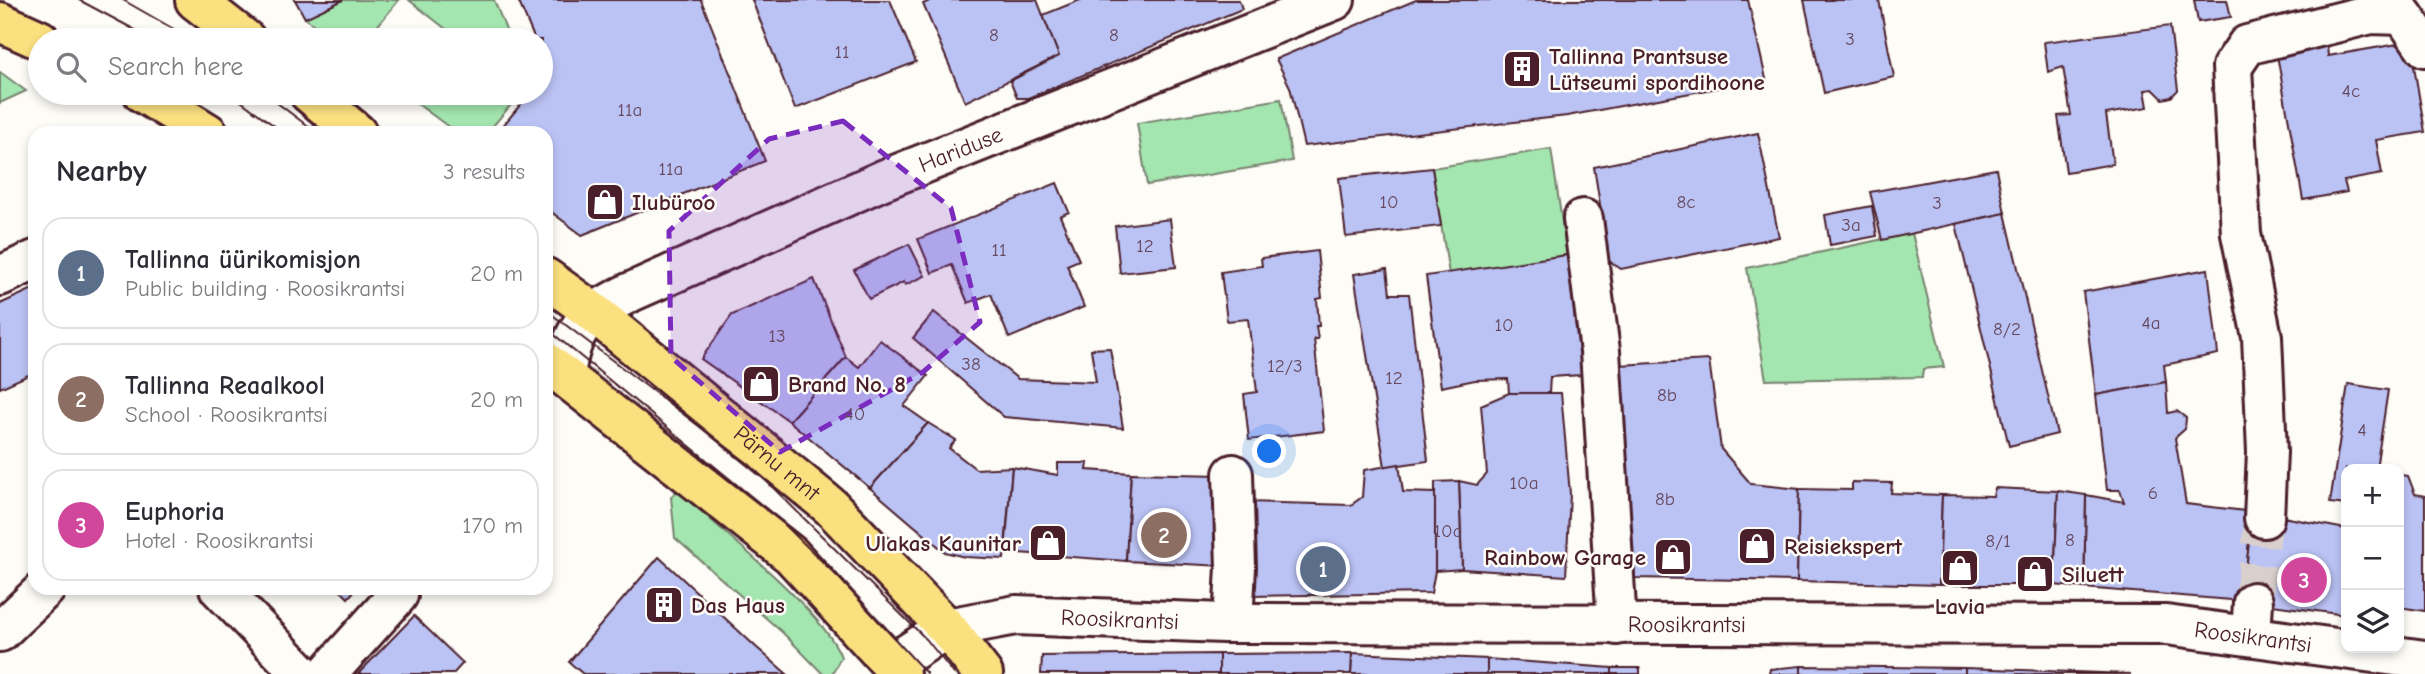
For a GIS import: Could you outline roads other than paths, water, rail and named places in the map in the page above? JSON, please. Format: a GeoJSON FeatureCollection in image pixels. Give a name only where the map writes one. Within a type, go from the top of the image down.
{"type":"FeatureCollection","features":[{"type":"Feature","properties":{"kind":"main road"},"geometry":{"type":"LineString","coordinates":[[195,0],[231,28]]}},
{"type":"Feature","properties":{"kind":"main road"},"geometry":{"type":"LineString","coordinates":[[227,0],[245,28]]}},
{"type":"Feature","properties":{"kind":"main road"},"geometry":{"type":"LineString","coordinates":[[0,22],[28,35]]}},
{"type":"Feature","properties":{"kind":"main road"},"geometry":{"type":"LineString","coordinates":[[162,105],[197,126]]}},
{"type":"Feature","properties":{"kind":"main road"},"geometry":{"type":"LineString","coordinates":[[323,105],[349,126]]}},
{"type":"Feature","properties":{"kind":"main road","name":"Pärnu mnt"},"geometry":{"type":"LineString","coordinates":[[553,283],[593,312],[831,507],[947,628],[984,674]]}},
{"type":"Feature","properties":{"kind":"main road"},"geometry":{"type":"LineString","coordinates":[[556,368],[791,555],[896,669]]}},
{"type":"Feature","properties":{"kind":"street","name":"Hariduse"},"geometry":{"type":"LineString","coordinates":[[593,312],[883,180],[1335,0]]}},
{"type":"Feature","properties":{"kind":"street"},"geometry":{"type":"LineString","coordinates":[[2264,518],[2267,452],[2262,337],[2241,234],[2231,67],[2247,45],[2371,14],[2403,15],[2425,47]]}},
{"type":"Feature","properties":{"kind":"street"},"geometry":{"type":"LineString","coordinates":[[1583,219],[1596,303],[1604,398],[1617,625]]}},
{"type":"Feature","properties":{"kind":"street"},"geometry":{"type":"LineString","coordinates":[[0,276],[28,263]]}},
{"type":"Feature","properties":{"kind":"street"},"geometry":{"type":"LineString","coordinates":[[556,368],[575,332],[593,312]]}},
{"type":"Feature","properties":{"kind":"street"},"geometry":{"type":"LineString","coordinates":[[1233,474],[1236,567],[1233,623]]}},
{"type":"Feature","properties":{"kind":"street"},"geometry":{"type":"LineString","coordinates":[[0,632],[39,595]]}},
{"type":"Feature","properties":{"kind":"street"},"geometry":{"type":"LineString","coordinates":[[226,595],[302,674]]}},
{"type":"Feature","properties":{"kind":"street"},"geometry":{"type":"LineString","coordinates":[[327,674],[398,595]]}},
{"type":"Feature","properties":{"kind":"street","name":"Roosikrantsi"},"geometry":{"type":"LineString","coordinates":[[947,628],[1016,615],[1233,623],[1617,625],[2165,625],[2252,619],[2425,660]]}},
{"type":"Feature","properties":{"kind":"street"},"geometry":{"type":"LineString","coordinates":[[896,669],[947,628]]}},
{"type":"Feature","properties":{"kind":"tunnel"},"geometry":{"type":"LineString","coordinates":[[2253,602],[2264,518]]}},
{"type":"Feature","properties":{"kind":"tram line"},"geometry":{"type":"LineString","coordinates":[[79,0],[132,28]]}},
{"type":"Feature","properties":{"kind":"tram line"},"geometry":{"type":"LineString","coordinates":[[123,0],[172,28]]}},
{"type":"Feature","properties":{"kind":"tram line"},"geometry":{"type":"LineString","coordinates":[[246,105],[275,126]]}},
{"type":"Feature","properties":{"kind":"tram line"},"geometry":{"type":"LineString","coordinates":[[280,105],[308,126]]}},
{"type":"Feature","properties":{"kind":"tram line"},"geometry":{"type":"LineString","coordinates":[[553,315],[749,464],[927,640],[954,674]]}},
{"type":"Feature","properties":{"kind":"tram line"},"geometry":{"type":"LineString","coordinates":[[553,334],[781,521],[840,579],[927,674]]}},
{"type":"Feature","properties":{"kind":"place","name":"Tallinna Prantsuse Lütseumi spordihoone"},"geometry":{"type":"Point","coordinates":[1522,69]}},
{"type":"Feature","properties":{"kind":"place","name":"Ilubüroo"},"geometry":{"type":"Point","coordinates":[605,202]}},
{"type":"Feature","properties":{"kind":"place","name":"Brand No. 8"},"geometry":{"type":"Point","coordinates":[761,384]}},
{"type":"Feature","properties":{"kind":"place","name":"Tallinna Reaalkool"},"geometry":{"type":"Point","coordinates":[1164,535]}},
{"type":"Feature","properties":{"kind":"place","name":"Ulakas Kaunitar"},"geometry":{"type":"Point","coordinates":[1048,543]}},
{"type":"Feature","properties":{"kind":"place","name":"Reisiekspert"},"geometry":{"type":"Point","coordinates":[1757,546]}},
{"type":"Feature","properties":{"kind":"place","name":"Rainbow Garage"},"geometry":{"type":"Point","coordinates":[1673,557]}},
{"type":"Feature","properties":{"kind":"place","name":"Lavia"},"geometry":{"type":"Point","coordinates":[1960,568]}},
{"type":"Feature","properties":{"kind":"place","name":"Tallinna üürikomisjon"},"geometry":{"type":"Point","coordinates":[1323,569]}},
{"type":"Feature","properties":{"kind":"place","name":"Siluett"},"geometry":{"type":"Point","coordinates":[2035,574]}},
{"type":"Feature","properties":{"kind":"place","name":"Euphoria"},"geometry":{"type":"Point","coordinates":[2304,580]}},
{"type":"Feature","properties":{"kind":"place","name":"Das Haus"},"geometry":{"type":"Point","coordinates":[664,605]}}]}
